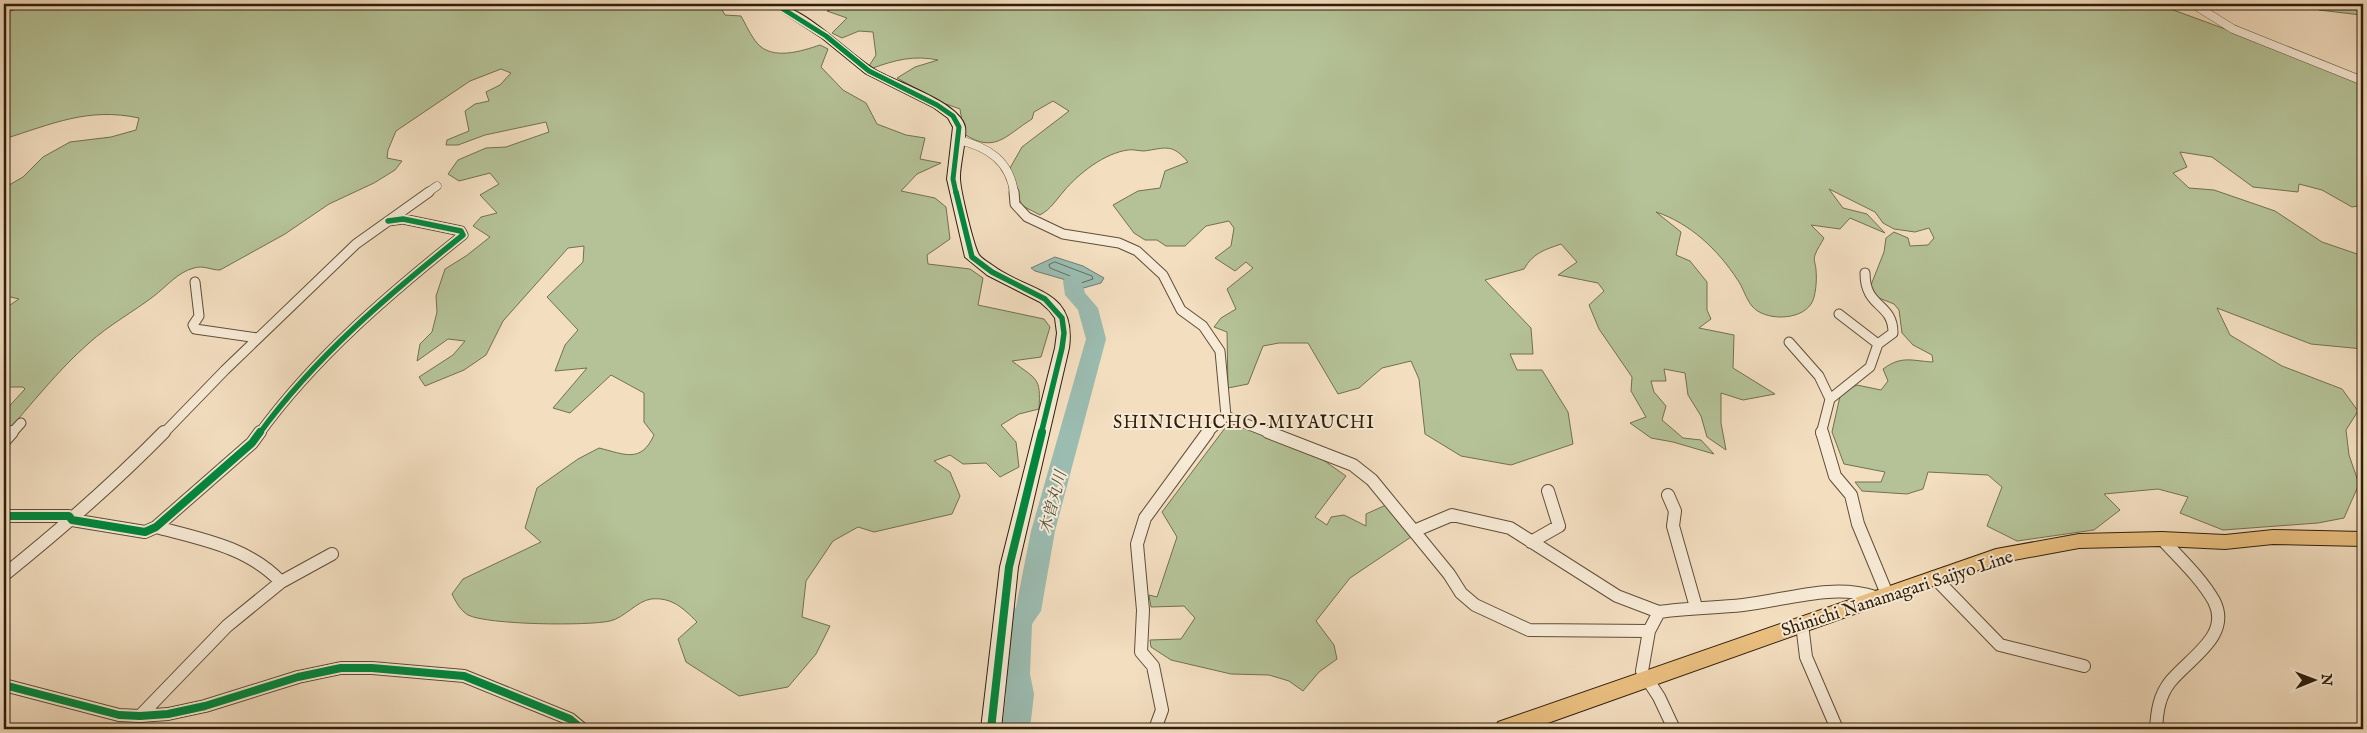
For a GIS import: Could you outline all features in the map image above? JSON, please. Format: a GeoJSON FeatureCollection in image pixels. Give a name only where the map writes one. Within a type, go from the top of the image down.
{"type":"FeatureCollection","features":[{"type":"Feature","properties":{"kind":"main road","name":"Shinichi Nanamagari Saijyo Line"},"geometry":{"type":"LineString","coordinates":[[1506,729],[1881,595],[1996,556],[2079,542],[2162,540],[2225,542],[2273,537],[2363,539]]}},
{"type":"Feature","properties":{"kind":"street"},"geometry":{"type":"LineString","coordinates":[[775,4],[826,36],[869,71],[937,105],[953,116],[959,127],[953,179],[972,257],[992,272],[1045,299],[1054,306],[1062,318],[1064,333],[1009,567],[991,729]]}},
{"type":"Feature","properties":{"kind":"street"},"geometry":{"type":"LineString","coordinates":[[2192,4],[2216,22],[2238,33],[2278,49],[2334,67],[2363,81]]}},
{"type":"Feature","properties":{"kind":"street"},"geometry":{"type":"LineString","coordinates":[[959,140],[991,150],[1004,162],[1014,191],[1015,204],[1027,217],[1063,234],[1119,243],[1137,251],[1163,275],[1181,310],[1203,326],[1220,351],[1226,416]]}},
{"type":"Feature","properties":{"kind":"street"},"geometry":{"type":"LineString","coordinates":[[4,576],[119,478],[258,338],[356,244],[437,186]]}},
{"type":"Feature","properties":{"kind":"street"},"geometry":{"type":"LineString","coordinates":[[4,516],[69,516],[72,520],[145,532],[156,527],[252,443],[284,399],[305,379],[323,357],[412,276],[463,235],[461,231],[403,219],[388,221]]}},
{"type":"Feature","properties":{"kind":"street"},"geometry":{"type":"LineString","coordinates":[[1414,531],[1452,515],[1510,528],[1617,596],[1659,612],[1696,607],[1744,605],[1828,592],[1881,595],[1858,524],[1851,494],[1835,476],[1820,435],[1830,399],[1870,367],[1878,344],[1893,333],[1894,324],[1891,314],[1869,296],[1864,284],[1865,273]]}},
{"type":"Feature","properties":{"kind":"street"},"geometry":{"type":"LineString","coordinates":[[195,282],[199,316],[193,325],[195,329],[258,338]]}},
{"type":"Feature","properties":{"kind":"street"},"geometry":{"type":"LineString","coordinates":[[1839,314],[1878,344]]}},
{"type":"Feature","properties":{"kind":"street"},"geometry":{"type":"LineString","coordinates":[[1789,342],[1819,376],[1830,399]]}},
{"type":"Feature","properties":{"kind":"street"},"geometry":{"type":"LineString","coordinates":[[1226,416],[1353,465],[1372,480],[1449,574],[1462,593],[1475,605],[1529,630],[1603,632],[1649,630]]}},
{"type":"Feature","properties":{"kind":"street"},"geometry":{"type":"LineString","coordinates":[[1155,729],[1162,710],[1153,666],[1142,652],[1144,610],[1137,544],[1145,518],[1206,434],[1226,416]]}},
{"type":"Feature","properties":{"kind":"street"},"geometry":{"type":"LineString","coordinates":[[4,441],[21,423]]}},
{"type":"Feature","properties":{"kind":"street"},"geometry":{"type":"LineString","coordinates":[[1531,542],[1538,535],[1552,532],[1559,526],[1548,491]]}},
{"type":"Feature","properties":{"kind":"street"},"geometry":{"type":"LineString","coordinates":[[1668,495],[1676,511],[1673,526],[1696,607]]}},
{"type":"Feature","properties":{"kind":"street"},"geometry":{"type":"LineString","coordinates":[[156,527],[243,553],[274,573],[280,582]]}},
{"type":"Feature","properties":{"kind":"street"},"geometry":{"type":"LineString","coordinates":[[2156,729],[2157,706],[2169,683],[2217,633],[2219,618],[2215,603],[2203,584],[2162,540]]}},
{"type":"Feature","properties":{"kind":"street"},"geometry":{"type":"LineString","coordinates":[[140,716],[227,626],[280,582],[332,554]]}},
{"type":"Feature","properties":{"kind":"street"},"geometry":{"type":"LineString","coordinates":[[1934,578],[2000,645],[2084,666]]}},
{"type":"Feature","properties":{"kind":"street"},"geometry":{"type":"LineString","coordinates":[[1659,612],[1649,630],[1642,671],[1648,678],[1674,729]]}},
{"type":"Feature","properties":{"kind":"street"},"geometry":{"type":"LineString","coordinates":[[1802,624],[1806,657],[1837,729]]}},
{"type":"Feature","properties":{"kind":"street"},"geometry":{"type":"LineString","coordinates":[[4,685],[87,705],[119,715],[140,716],[168,714],[205,706],[298,677],[341,668],[372,668],[464,676],[570,719],[582,729]]}},
{"type":"Feature","properties":{"kind":"green space"},"geometry":{"type":"Polygon","coordinates":[[[33,4],[734,4],[722,10],[725,15],[741,16],[757,43],[763,48],[779,53],[796,52],[820,45],[828,49],[821,67],[843,90],[866,103],[877,124],[906,135],[925,138],[920,159],[941,163],[917,174],[901,191],[935,198],[946,207],[950,239],[927,255],[928,264],[970,269],[983,278],[978,305],[1044,319],[1050,327],[1041,357],[1012,361],[1036,380],[1039,391],[1039,409],[1019,414],[1001,425],[1016,442],[1019,467],[1000,477],[986,463],[963,464],[950,455],[934,461],[950,472],[960,496],[952,514],[874,532],[858,527],[833,541],[806,581],[802,617],[830,626],[816,654],[788,687],[739,696],[686,662],[678,639],[697,622],[677,604],[665,600],[646,600],[620,617],[598,623],[516,623],[479,618],[465,613],[458,606],[452,594],[463,579],[541,542],[525,528],[537,488],[578,459],[599,448],[631,455],[643,450],[654,435],[644,422],[644,393],[611,375],[570,413],[553,408],[587,368],[555,371],[565,345],[578,330],[547,297],[583,262],[584,246],[568,248],[503,321],[486,355],[464,370],[425,386],[419,377],[453,355],[465,341],[448,339],[417,361],[420,344],[432,332],[437,312],[436,296],[445,269],[466,256],[490,237],[473,226],[481,217],[497,213],[480,195],[499,184],[490,173],[459,181],[448,174],[458,160],[486,148],[506,147],[549,132],[546,122],[485,135],[458,145],[446,145],[447,140],[469,131],[465,111],[475,104],[489,101],[486,92],[500,85],[511,73],[501,69],[470,81],[396,131],[388,150],[387,158],[402,161],[395,170],[374,183],[329,204],[285,234],[220,270],[198,267],[178,276],[154,296],[89,343],[55,376],[4,435],[4,412],[25,389],[23,387],[4,387],[4,309],[19,299],[11,297],[4,302],[4,188],[23,177],[43,157],[70,142],[111,137],[136,130],[139,118],[121,115],[87,116],[54,123],[4,139],[4,13],[33,4]]]}},
{"type":"Feature","properties":{"kind":"green space"},"geometry":{"type":"Polygon","coordinates":[[[846,4],[2157,4],[2296,55],[2363,83],[2363,94],[2361,95],[2363,97],[2363,205],[2352,207],[2322,190],[2299,184],[2298,192],[2253,187],[2212,157],[2180,152],[2187,167],[2173,173],[2189,188],[2214,190],[2275,211],[2322,242],[2363,256],[2363,349],[2311,344],[2217,308],[2230,335],[2282,366],[2342,389],[2358,411],[2346,430],[2349,455],[2359,484],[2344,518],[2318,523],[2223,530],[2180,513],[2188,497],[2158,489],[2104,494],[2120,510],[2094,530],[2017,541],[1987,526],[2002,487],[1988,475],[1928,472],[1923,489],[1907,494],[1862,491],[1855,482],[1881,482],[1885,472],[1844,464],[1832,432],[1841,392],[1857,385],[1881,390],[1888,381],[1883,369],[1902,360],[1933,362],[1932,355],[1913,345],[1902,333],[1899,310],[1894,304],[1874,296],[1871,285],[1884,252],[1886,238],[1894,232],[1908,238],[1910,246],[1928,245],[1934,238],[1929,228],[1915,232],[1894,229],[1883,223],[1875,212],[1829,189],[1843,208],[1867,214],[1885,233],[1850,218],[1840,229],[1811,225],[1824,238],[1814,257],[1816,268],[1815,293],[1813,301],[1806,310],[1791,316],[1773,316],[1758,311],[1752,306],[1729,268],[1712,248],[1692,230],[1656,212],[1681,232],[1676,255],[1690,261],[1707,282],[1707,310],[1711,319],[1699,328],[1734,335],[1733,368],[1775,394],[1743,400],[1721,393],[1721,423],[1726,450],[1707,437],[1701,416],[1688,395],[1685,373],[1664,369],[1666,381],[1651,381],[1654,392],[1666,406],[1662,420],[1683,438],[1701,440],[1714,454],[1673,442],[1651,438],[1630,423],[1646,417],[1631,391],[1632,377],[1599,329],[1589,305],[1604,291],[1598,283],[1558,275],[1577,262],[1561,244],[1544,250],[1535,256],[1524,269],[1485,280],[1531,328],[1533,354],[1510,354],[1517,370],[1542,370],[1568,412],[1573,444],[1511,465],[1461,456],[1425,434],[1419,379],[1411,361],[1382,368],[1359,388],[1338,394],[1308,343],[1279,343],[1263,346],[1248,384],[1228,388],[1227,332],[1214,327],[1221,318],[1236,309],[1227,289],[1253,268],[1246,262],[1235,271],[1215,258],[1231,246],[1234,228],[1229,221],[1206,226],[1185,246],[1166,246],[1157,240],[1145,240],[1134,233],[1113,205],[1138,191],[1160,188],[1165,171],[1188,162],[1173,149],[1168,148],[1144,151],[1128,150],[1110,155],[1077,177],[1050,207],[1040,215],[1021,205],[1010,168],[1022,147],[1069,111],[1053,101],[1034,112],[1032,119],[1000,140],[992,143],[975,140],[964,134],[960,109],[943,103],[897,78],[915,67],[938,60],[905,59],[873,68],[869,66],[876,55],[873,32],[859,31],[842,38],[832,33],[847,18],[827,11],[846,4]]]}},
{"type":"Feature","properties":{"kind":"green space"},"geometry":{"type":"Polygon","coordinates":[[[2308,4],[2363,4],[2363,17],[2361,15],[2319,10],[2308,4]]]}},
{"type":"Feature","properties":{"kind":"green space"},"geometry":{"type":"Polygon","coordinates":[[[1234,423],[1319,457],[1346,476],[1315,517],[1327,525],[1331,517],[1344,515],[1366,526],[1366,514],[1386,505],[1411,537],[1350,578],[1316,621],[1334,645],[1337,659],[1319,672],[1303,691],[1289,681],[1269,675],[1231,674],[1171,660],[1151,647],[1150,640],[1181,639],[1195,618],[1184,606],[1151,607],[1149,595],[1157,597],[1177,537],[1162,512],[1228,424],[1234,423]]]}},
{"type":"Feature","properties":{"kind":"water"},"geometry":{"type":"Polygon","coordinates":[[[1055,257],[1083,266],[1104,278],[1101,283],[1080,289],[1073,282],[1035,271],[1031,268],[1055,257]]]}},
{"type":"Feature","properties":{"kind":"waterway","name":"木曽丸川"},"geometry":{"type":"LineString","coordinates":[[1016,729],[1020,694],[1017,674],[1019,620],[1028,611],[1043,531],[1096,339],[1088,308],[1075,295],[1073,281]]}},
{"type":"Feature","properties":{"kind":"cycle path"},"geometry":{"type":"LineString","coordinates":[[775,4],[826,36],[869,71],[937,105],[953,116],[959,127],[953,179],[972,257],[992,272],[1045,299],[1062,318],[1064,333],[1062,348],[1009,567],[991,729]]}},
{"type":"Feature","properties":{"kind":"cycle path"},"geometry":{"type":"LineString","coordinates":[[4,516],[69,516],[72,520],[145,532],[156,527],[252,443],[284,399],[305,379],[323,357],[412,276],[463,235],[461,231],[403,219],[388,221]]}},
{"type":"Feature","properties":{"kind":"cycle path"},"geometry":{"type":"LineString","coordinates":[[4,685],[87,705],[119,715],[140,716],[168,714],[205,706],[298,677],[341,668],[372,668],[464,676],[570,719],[582,729]]}},
{"type":"Feature","properties":{"kind":"district","name":"SHINICHICHO-MIYAUCHI"},"geometry":{"type":"Point","coordinates":[1244,422]}}]}
